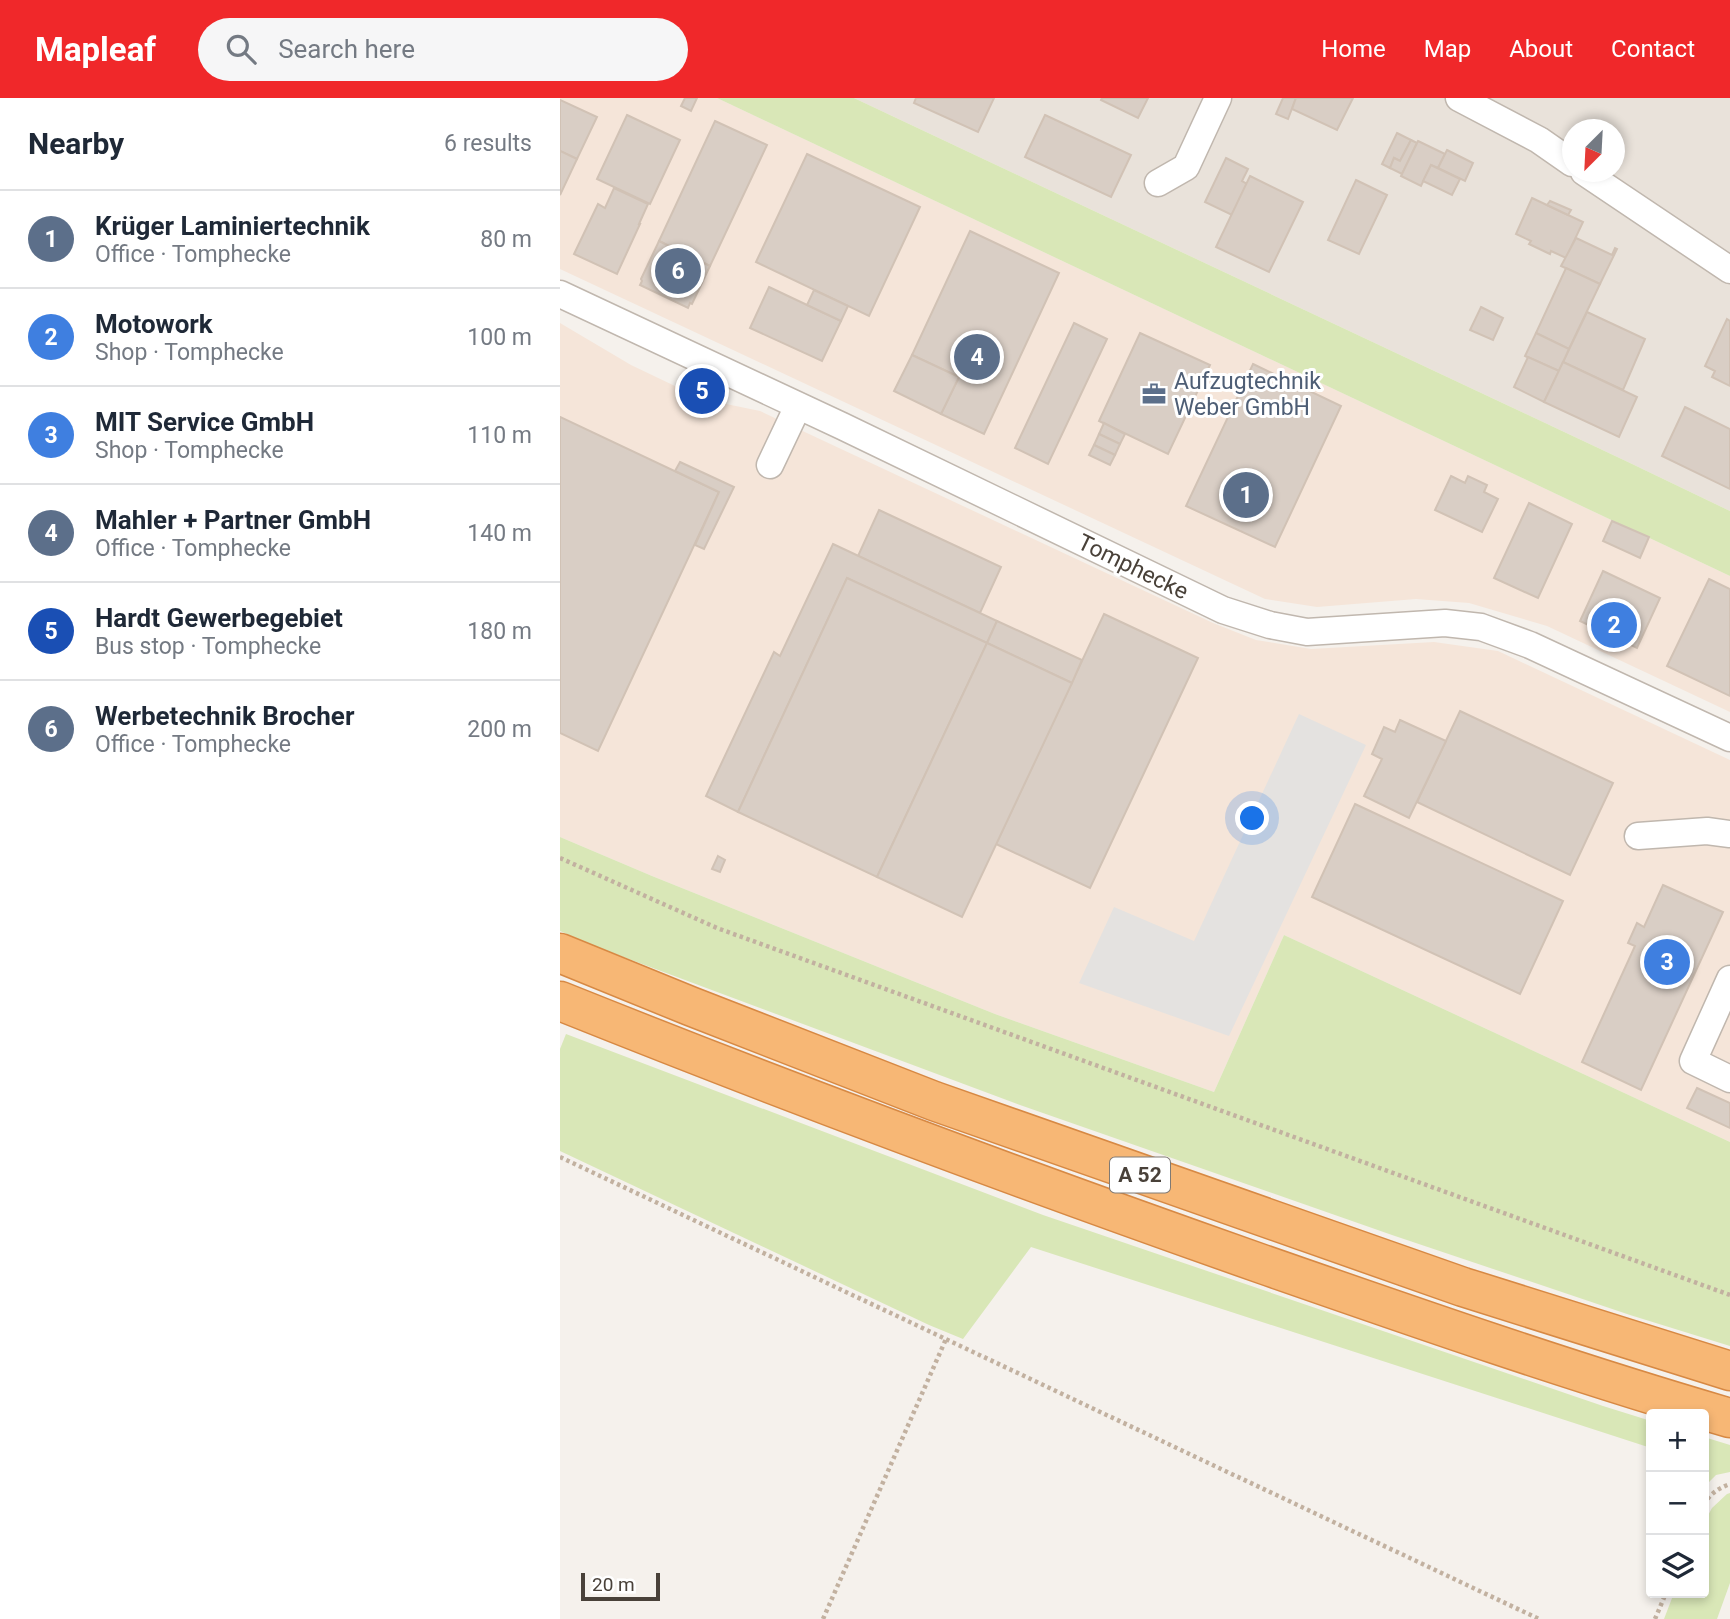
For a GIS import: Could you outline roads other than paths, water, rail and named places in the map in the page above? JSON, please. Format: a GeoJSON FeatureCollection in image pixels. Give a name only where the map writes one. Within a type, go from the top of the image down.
{"type":"FeatureCollection","features":[{"type":"Feature","properties":{"kind":"highway","name":"A 52"},"geometry":{"type":"LineString","coordinates":[[560,953],[947,1106],[1463,1287],[1730,1371]]}},
{"type":"Feature","properties":{"kind":"highway","name":"A 52"},"geometry":{"type":"LineString","coordinates":[[560,1001],[728,1069],[1064,1194],[1385,1307],[1730,1418]]}},
{"type":"Feature","properties":{"kind":"street"},"geometry":{"type":"LineString","coordinates":[[1158,183],[1186,167],[1218,98]]}},
{"type":"Feature","properties":{"kind":"street"},"geometry":{"type":"LineString","coordinates":[[1459,98],[1539,140],[1562,156]]}},
{"type":"Feature","properties":{"kind":"street"},"geometry":{"type":"LineString","coordinates":[[1599,182],[1730,270]]}},
{"type":"Feature","properties":{"kind":"street","name":"Tomphecke"},"geometry":{"type":"LineString","coordinates":[[560,294],[1223,610],[1269,625],[1307,632],[1445,623],[1481,627],[1530,645],[1730,738]]}},
{"type":"Feature","properties":{"kind":"street"},"geometry":{"type":"LineString","coordinates":[[770,465],[798,406]]}},
{"type":"Feature","properties":{"kind":"street"},"geometry":{"type":"LineString","coordinates":[[1638,835],[1707,831],[1730,834]]}},
{"type":"Feature","properties":{"kind":"street"},"geometry":{"type":"LineString","coordinates":[[1730,979],[1693,1061],[1730,1079]]}},
{"type":"Feature","properties":{"kind":"place","name":"Werbetechnik Brocher"},"geometry":{"type":"Point","coordinates":[678,271]}},
{"type":"Feature","properties":{"kind":"place","name":"Mahler + Partner GmbH"},"geometry":{"type":"Point","coordinates":[977,357]}},
{"type":"Feature","properties":{"kind":"place","name":"Hardt Gewerbegebiet"},"geometry":{"type":"Point","coordinates":[702,391]}},
{"type":"Feature","properties":{"kind":"place","name":"Aufzugtechnik Weber GmbH"},"geometry":{"type":"Point","coordinates":[1154,394]}},
{"type":"Feature","properties":{"kind":"place","name":"Krüger Laminiertechnik"},"geometry":{"type":"Point","coordinates":[1246,495]}},
{"type":"Feature","properties":{"kind":"place","name":"Motowork"},"geometry":{"type":"Point","coordinates":[1614,625]}},
{"type":"Feature","properties":{"kind":"place","name":"MIT Service GmbH"},"geometry":{"type":"Point","coordinates":[1667,962]}}]}
